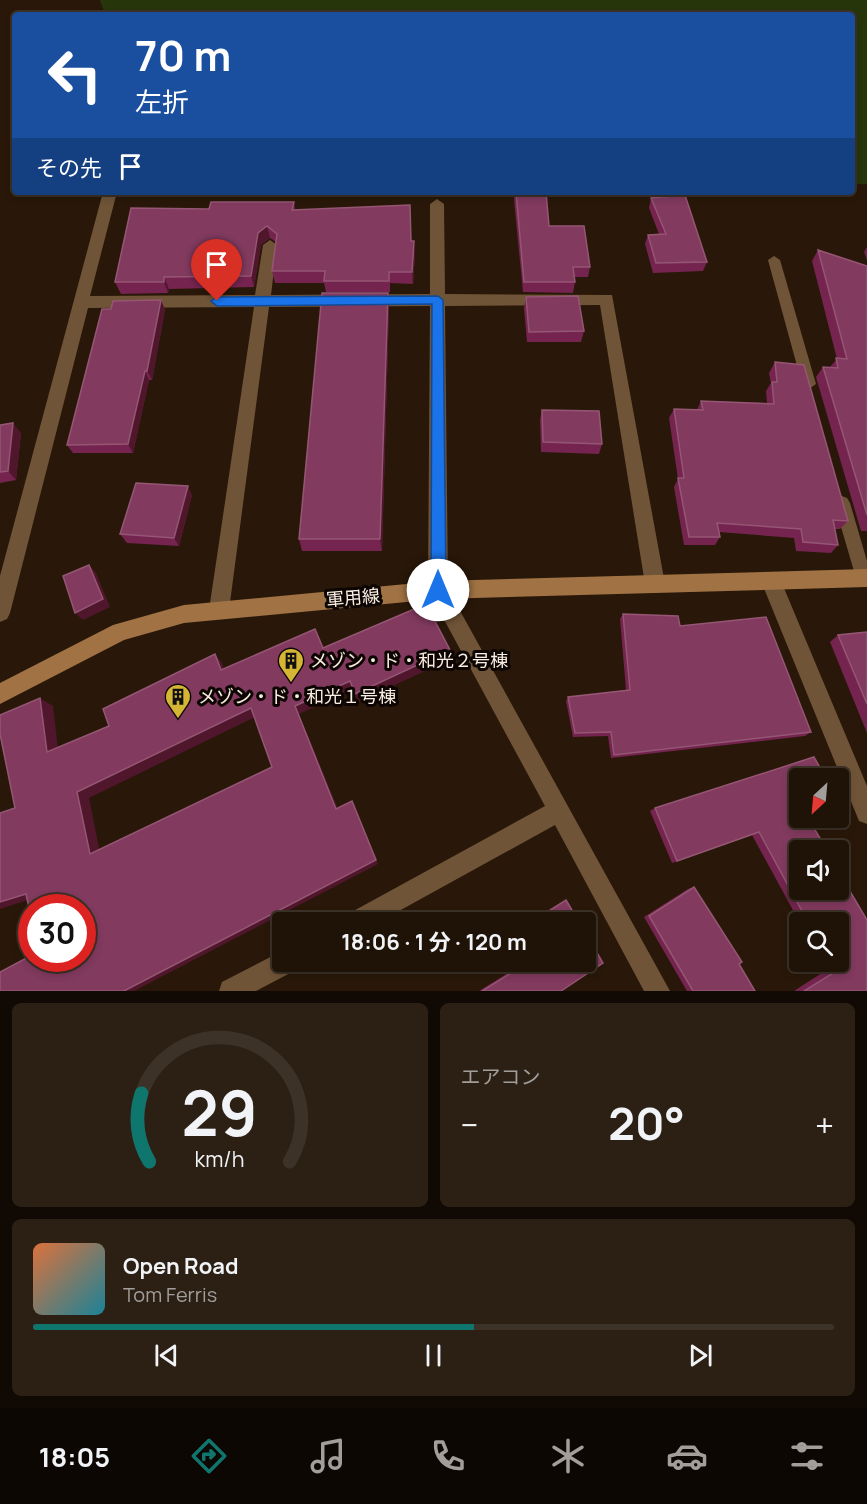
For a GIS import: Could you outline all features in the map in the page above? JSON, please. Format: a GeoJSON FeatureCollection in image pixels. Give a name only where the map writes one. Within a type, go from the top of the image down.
{"type":"FeatureCollection","features":[{"type":"Feature","properties":{"kind":"street"},"geometry":{"type":"LineString","coordinates":[[0,613],[109,195]]}},
{"type":"Feature","properties":{"kind":"street"},"geometry":{"type":"LineString","coordinates":[[437,204],[438,590],[658,991]]}},
{"type":"Feature","properties":{"kind":"street"},"geometry":{"type":"LineString","coordinates":[[219,610],[270,245]]}},
{"type":"Feature","properties":{"kind":"street"},"geometry":{"type":"LineString","coordinates":[[81,302],[607,299],[655,584]]}},
{"type":"Feature","properties":{"kind":"street","name":"軍用線"},"geometry":{"type":"LineString","coordinates":[[0,694],[120,632],[184,614],[438,590],[865,578]]}},
{"type":"Feature","properties":{"kind":"street"},"geometry":{"type":"LineString","coordinates":[[771,580],[867,813]]}},
{"type":"Feature","properties":{"kind":"street"},"geometry":{"type":"LineString","coordinates":[[374,912],[558,811]]}},
{"type":"Feature","properties":{"kind":"street"},"geometry":{"type":"LineString","coordinates":[[231,991],[272,969]]}},
{"type":"Feature","properties":{"kind":"lane"},"geometry":{"type":"LineString","coordinates":[[774,260],[812,396]]}},
{"type":"Feature","properties":{"kind":"lane"},"geometry":{"type":"LineString","coordinates":[[838,487],[865,578]]}},
{"type":"Feature","properties":{"kind":"green space"},"geometry":{"type":"Polygon","coordinates":[[[100,0],[867,0],[867,184],[855,184],[855,12],[104,12],[100,0]]]}},
{"type":"Feature","properties":{"kind":"building"},"geometry":{"type":"Polygon","coordinates":[[[516,195],[546,195],[549,226],[584,226],[590,267],[573,267],[575,282],[524,282],[516,195]]]}},
{"type":"Feature","properties":{"kind":"building"},"geometry":{"type":"Polygon","coordinates":[[[685,195],[707,262],[656,263],[648,235],[666,234],[651,198],[685,195]]]}},
{"type":"Feature","properties":{"kind":"building"},"geometry":{"type":"Polygon","coordinates":[[[211,202],[294,202],[292,210],[410,205],[411,241],[414,241],[412,272],[389,272],[389,281],[324,281],[325,271],[272,271],[277,234],[267,226],[258,233],[251,276],[164,277],[164,282],[115,282],[131,208],[209,209],[211,202]]]}},
{"type":"Feature","properties":{"kind":"building"},"geometry":{"type":"Polygon","coordinates":[[[818,250],[867,266],[867,515],[823,367],[838,368],[836,358],[847,359],[818,250]]]}},
{"type":"Feature","properties":{"kind":"building"},"geometry":{"type":"Polygon","coordinates":[[[322,293],[388,293],[380,539],[299,539],[322,293]]]}},
{"type":"Feature","properties":{"kind":"building"},"geometry":{"type":"Polygon","coordinates":[[[578,296],[584,331],[529,332],[526,297],[578,296]]]}},
{"type":"Feature","properties":{"kind":"building"},"geometry":{"type":"Polygon","coordinates":[[[161,300],[147,371],[145,371],[128,444],[67,445],[102,309],[111,309],[113,301],[161,300]]]}},
{"type":"Feature","properties":{"kind":"building"},"geometry":{"type":"Polygon","coordinates":[[[775,362],[804,365],[848,521],[833,520],[838,545],[803,542],[801,529],[717,523],[720,537],[689,537],[678,478],[684,478],[674,409],[703,410],[701,401],[774,404],[772,382],[777,382],[775,362]]]}},
{"type":"Feature","properties":{"kind":"building"},"geometry":{"type":"Polygon","coordinates":[[[542,410],[599,411],[602,444],[543,442],[542,410]]]}},
{"type":"Feature","properties":{"kind":"building"},"geometry":{"type":"Polygon","coordinates":[[[13,423],[8,471],[0,472],[0,425],[13,423]]]}},
{"type":"Feature","properties":{"kind":"building"},"geometry":{"type":"Polygon","coordinates":[[[136,483],[188,486],[174,538],[120,534],[136,483]]]}},
{"type":"Feature","properties":{"kind":"building"},"geometry":{"type":"Polygon","coordinates":[[[89,565],[103,599],[75,613],[63,576],[89,565]]]}},
{"type":"Feature","properties":{"kind":"building"},"geometry":{"type":"Polygon","coordinates":[[[426,604],[450,650],[355,694],[350,681],[295,706],[336,809],[352,801],[376,860],[272,912],[272,914],[124,991],[0,991],[0,972],[18,962],[18,972],[96,972],[96,894],[18,894],[18,896],[0,902],[0,813],[15,808],[0,734],[0,715],[40,698],[47,752],[109,726],[103,709],[215,654],[221,670],[315,629],[323,648],[426,604]],[[251,708],[77,792],[90,854],[272,767],[251,708]]]}},
{"type":"Feature","properties":{"kind":"building"},"geometry":{"type":"Polygon","coordinates":[[[623,614],[678,616],[680,626],[766,617],[811,732],[614,755],[611,732],[575,733],[568,697],[630,690],[623,614]]]}},
{"type":"Feature","properties":{"kind":"building"},"geometry":{"type":"Polygon","coordinates":[[[867,632],[867,704],[838,635],[867,632]]]}},
{"type":"Feature","properties":{"kind":"building"},"geometry":{"type":"Polygon","coordinates":[[[814,757],[820,768],[789,768],[789,828],[814,828],[821,840],[789,840],[789,887],[759,832],[677,861],[655,808],[814,757]]]}},
{"type":"Feature","properties":{"kind":"building"},"geometry":{"type":"Polygon","coordinates":[[[694,887],[742,962],[739,964],[755,991],[693,991],[649,916],[694,887]]]}},
{"type":"Feature","properties":{"kind":"building"},"geometry":{"type":"Polygon","coordinates":[[[849,890],[867,920],[867,991],[804,991],[835,972],[849,972],[849,912],[803,912],[796,900],[849,900],[849,890]]]}},
{"type":"Feature","properties":{"kind":"building"},"geometry":{"type":"Polygon","coordinates":[[[566,900],[573,912],[547,912],[566,900]]]}},
{"type":"Feature","properties":{"kind":"building"},"geometry":{"type":"Polygon","coordinates":[[[596,951],[603,963],[596,968],[596,951]]]}},
{"type":"Feature","properties":{"kind":"building"},"geometry":{"type":"Polygon","coordinates":[[[513,972],[590,972],[561,991],[482,991],[513,972]]]}},
{"type":"Feature","properties":{"kind":"place","name":"メゾン・ド・和光２号棟"},"geometry":{"type":"Point","coordinates":[291,684]}},
{"type":"Feature","properties":{"kind":"place","name":"メゾン・ド・和光１号棟"},"geometry":{"type":"Point","coordinates":[178,720]}},
{"type":"Feature","properties":{"kind":"route"},"geometry":{"type":"LineString","coordinates":[[217,301],[438,300],[438,590]]}}]}
